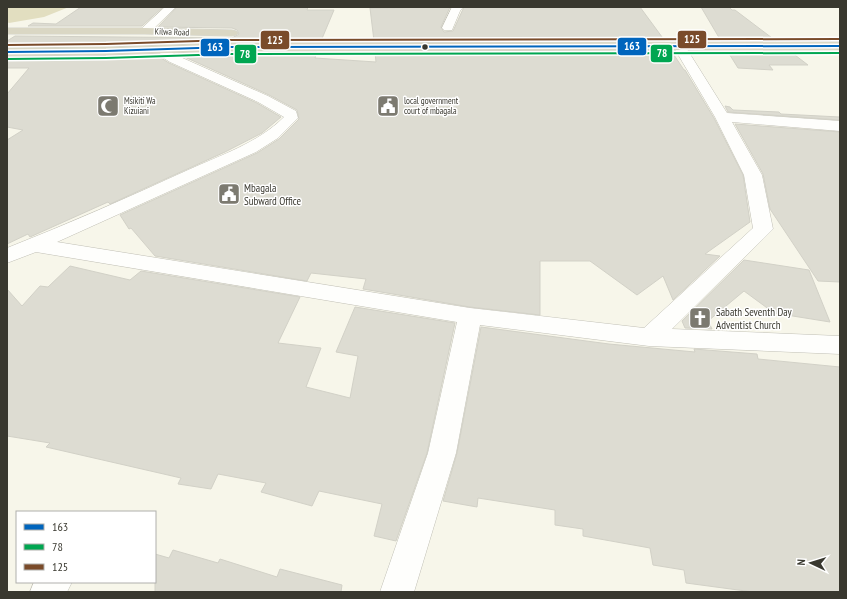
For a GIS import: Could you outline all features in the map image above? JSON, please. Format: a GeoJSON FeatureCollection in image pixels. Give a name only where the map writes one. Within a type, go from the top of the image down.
{"type":"FeatureCollection","features":[{"type":"Feature","properties":{"kind":"highway","name":"Kilwa Road"},"geometry":{"type":"LineString","coordinates":[[7,31],[145,31],[248,34],[840,32]]}},
{"type":"Feature","properties":{"kind":"highway","name":"Kilwa Road"},"geometry":{"type":"LineString","coordinates":[[7,52],[229,47],[840,46]]}},
{"type":"Feature","properties":{"kind":"street"},"geometry":{"type":"LineString","coordinates":[[145,31],[171,7]]}},
{"type":"Feature","properties":{"kind":"street"},"geometry":{"type":"LineString","coordinates":[[448,28],[455,10],[458,7]]}},
{"type":"Feature","properties":{"kind":"street"},"geometry":{"type":"LineString","coordinates":[[650,337],[763,229],[753,175],[722,117],[679,46]]}},
{"type":"Feature","properties":{"kind":"street"},"geometry":{"type":"LineString","coordinates":[[7,256],[132,203],[232,156],[272,136],[291,118],[291,114],[263,99],[174,59],[166,54],[164,49]]}},
{"type":"Feature","properties":{"kind":"street"},"geometry":{"type":"LineString","coordinates":[[722,117],[840,126]]}},
{"type":"Feature","properties":{"kind":"street"},"geometry":{"type":"LineString","coordinates":[[34,245],[470,316],[650,337],[840,345]]}},
{"type":"Feature","properties":{"kind":"street"},"geometry":{"type":"LineString","coordinates":[[397,592],[442,453],[470,316]]}},
{"type":"Feature","properties":{"kind":"street"},"geometry":{"type":"LineString","coordinates":[[47,592],[54,583]]}},
{"type":"Feature","properties":{"kind":"shaded area"},"geometry":{"type":"Polygon","coordinates":[[[7,7],[69,7],[44,17],[9,23],[7,22],[7,7]]]}},
{"type":"Feature","properties":{"kind":"building"},"geometry":{"type":"Polygon","coordinates":[[[81,7],[163,7],[142,26],[28,26],[33,23],[56,24],[81,7]]]}},
{"type":"Feature","properties":{"kind":"building"},"geometry":{"type":"Polygon","coordinates":[[[177,7],[308,7],[307,10],[334,10],[321,41],[106,46],[7,46],[7,41],[15,36],[232,38],[239,34],[237,30],[232,28],[158,27],[177,7]]]}},
{"type":"Feature","properties":{"kind":"building"},"geometry":{"type":"Polygon","coordinates":[[[450,7],[441,27],[444,32],[453,31],[464,7],[640,7],[665,41],[374,41],[370,8],[450,7]]]}},
{"type":"Feature","properties":{"kind":"building"},"geometry":{"type":"Polygon","coordinates":[[[701,7],[729,7],[776,41],[721,41],[701,7]]]}},
{"type":"Feature","properties":{"kind":"building"},"geometry":{"type":"Polygon","coordinates":[[[229,52],[317,52],[315,58],[376,62],[375,52],[672,52],[685,70],[714,118],[743,175],[750,222],[705,254],[720,256],[673,300],[663,276],[637,295],[590,261],[540,261],[540,315],[470,307],[363,289],[366,279],[311,273],[307,281],[155,256],[131,228],[129,229],[120,215],[257,153],[279,139],[299,119],[297,110],[269,95],[178,54],[229,52]]]}},
{"type":"Feature","properties":{"kind":"building"},"geometry":{"type":"Polygon","coordinates":[[[728,52],[791,52],[808,65],[769,65],[773,70],[738,68],[728,52]]]}},
{"type":"Feature","properties":{"kind":"building"},"geometry":{"type":"Polygon","coordinates":[[[159,55],[169,63],[257,103],[281,117],[262,133],[225,152],[110,204],[108,202],[30,237],[28,234],[7,244],[7,140],[23,130],[7,127],[7,94],[29,68],[7,68],[7,57],[159,55]]]}},
{"type":"Feature","properties":{"kind":"building"},"geometry":{"type":"Polygon","coordinates":[[[725,106],[730,107],[733,110],[840,117],[840,120],[728,112],[725,106]]]}},
{"type":"Feature","properties":{"kind":"building"},"geometry":{"type":"Polygon","coordinates":[[[735,124],[840,132],[840,282],[818,281],[770,209],[763,174],[735,124]]]}},
{"type":"Feature","properties":{"kind":"building"},"geometry":{"type":"Polygon","coordinates":[[[744,260],[809,270],[830,322],[774,313],[744,291],[708,321],[712,329],[685,328],[682,321],[744,260]]]}},
{"type":"Feature","properties":{"kind":"building"},"geometry":{"type":"Polygon","coordinates":[[[70,266],[130,280],[141,271],[300,297],[278,343],[321,348],[306,387],[350,398],[358,356],[336,352],[355,307],[455,323],[427,453],[396,541],[374,536],[382,504],[319,491],[312,506],[261,492],[266,483],[218,474],[211,489],[178,484],[181,478],[46,447],[50,443],[7,436],[7,289],[22,306],[40,286],[48,287],[70,266]]]}},
{"type":"Feature","properties":{"kind":"building"},"geometry":{"type":"Polygon","coordinates":[[[481,327],[609,344],[695,352],[694,349],[757,354],[758,359],[840,367],[840,592],[753,592],[686,583],[684,570],[653,565],[650,548],[583,536],[583,529],[555,525],[555,510],[478,498],[477,507],[443,501],[457,453],[481,327]]]}},
{"type":"Feature","properties":{"kind":"building"},"geometry":{"type":"Polygon","coordinates":[[[173,550],[218,563],[220,559],[277,577],[280,569],[342,585],[341,592],[155,592],[156,554],[169,558],[173,550]]]}},
{"type":"Feature","properties":{"kind":"transit line","name":"125"},"geometry":{"type":"LineString","coordinates":[[7,45],[106,44],[229,40],[840,39]]}},
{"type":"Feature","properties":{"kind":"transit line","name":"163"},"geometry":{"type":"LineString","coordinates":[[7,52],[106,51],[229,47],[840,46]]}},
{"type":"Feature","properties":{"kind":"transit line","name":"78"},"geometry":{"type":"LineString","coordinates":[[7,59],[106,58],[229,54],[840,53]]}},
{"type":"Feature","properties":{"kind":"place","name":"Msikiti Wa Kizuiani"},"geometry":{"type":"Point","coordinates":[108,106]}},
{"type":"Feature","properties":{"kind":"place","name":"local government court of mbagala"},"geometry":{"type":"Point","coordinates":[388,106]}},
{"type":"Feature","properties":{"kind":"place","name":"Mbagala Subward Office"},"geometry":{"type":"Point","coordinates":[229,194]}},
{"type":"Feature","properties":{"kind":"place","name":"Sabath Seventh Day Adventist Church"},"geometry":{"type":"Point","coordinates":[700,318]}}]}
